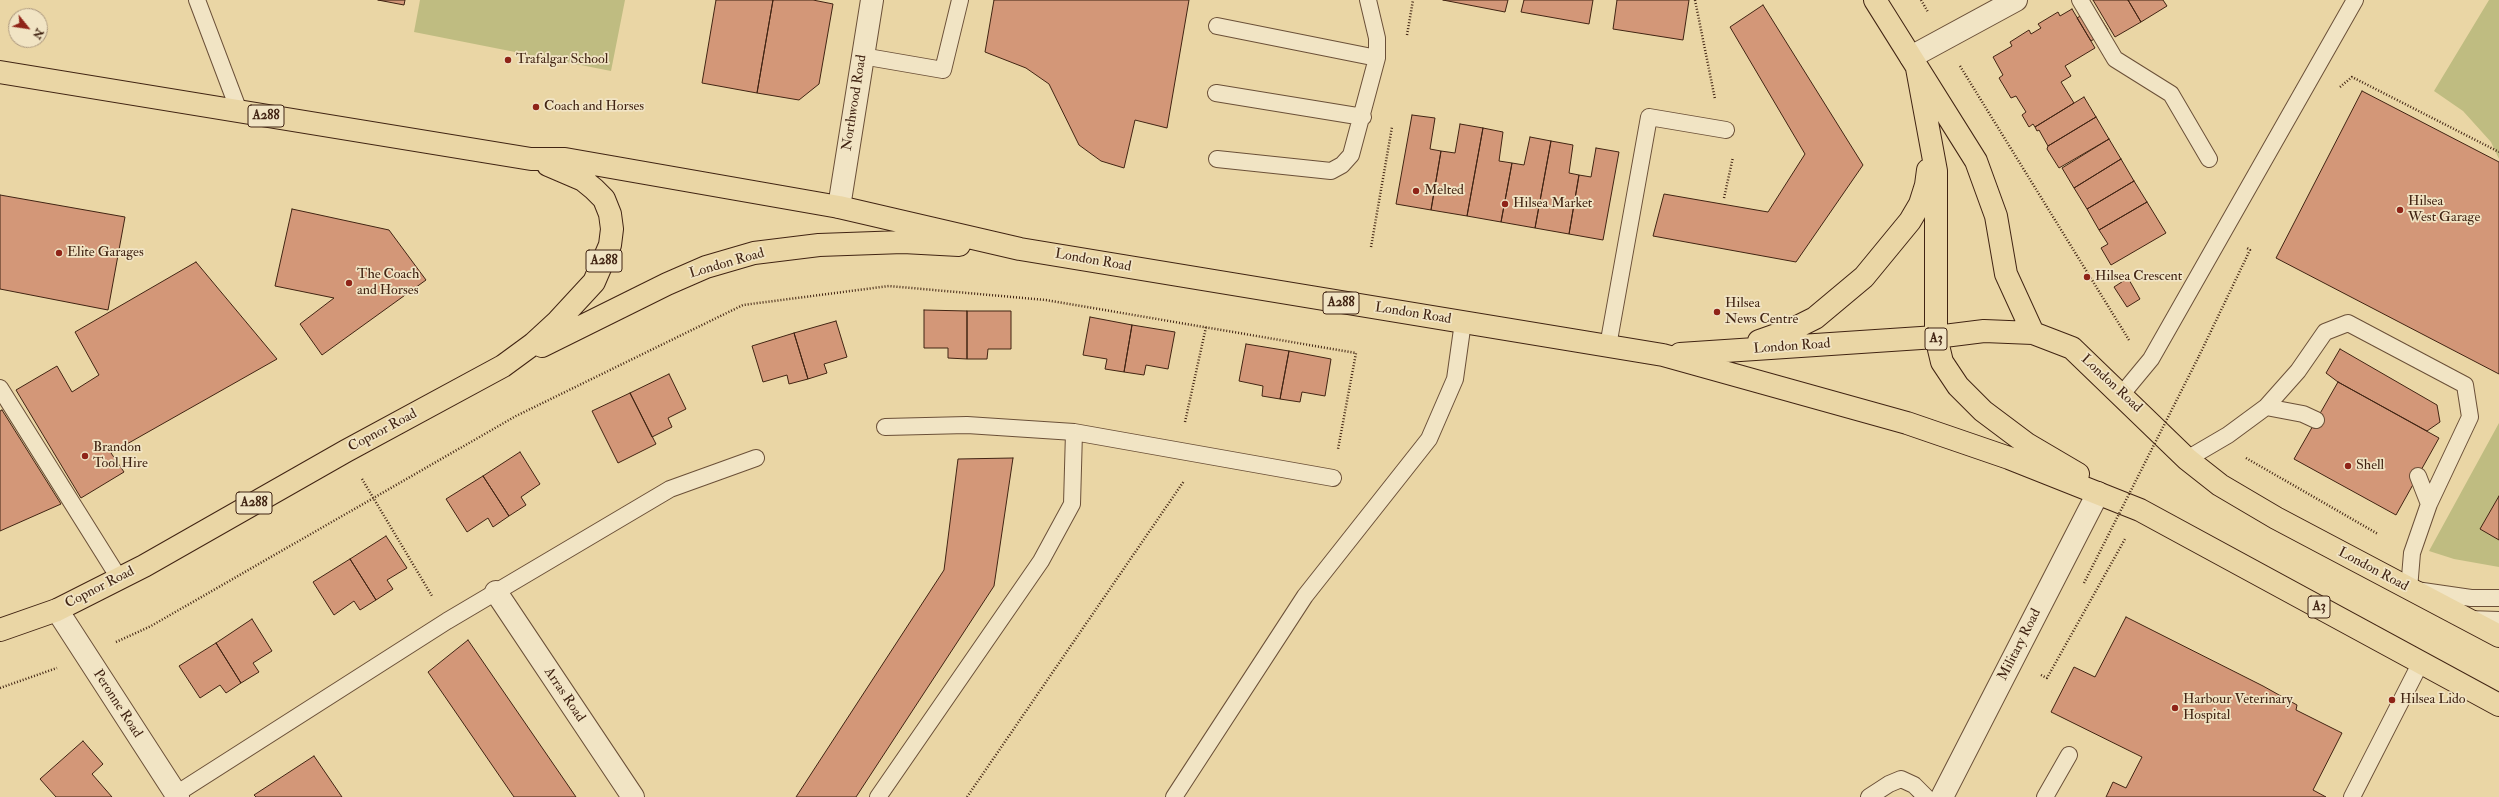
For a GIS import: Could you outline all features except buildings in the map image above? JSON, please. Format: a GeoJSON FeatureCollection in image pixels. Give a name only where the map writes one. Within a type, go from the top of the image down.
{"type":"FeatureCollection","features":[{"type":"Feature","properties":{"kind":"main road","name":"A3"},"geometry":{"type":"LineString","coordinates":[[1876,0],[1976,161],[1996,216],[2006,274],[2033,333]]}},
{"type":"Feature","properties":{"kind":"main road","name":"A3"},"geometry":{"type":"LineString","coordinates":[[1914,62],[1936,171],[1936,337],[1942,362],[1958,386],[1983,411],[2027,444],[2140,510]]}},
{"type":"Feature","properties":{"kind":"main road","name":"A288"},"geometry":{"type":"LineString","coordinates":[[0,72],[531,159]]}},
{"type":"Feature","properties":{"kind":"main road","name":"London Road"},"geometry":{"type":"LineString","coordinates":[[1663,355],[1760,340],[1793,329],[1815,318],[1842,297],[1864,277],[1896,240],[1920,204],[1926,186],[1930,136]]}},
{"type":"Feature","properties":{"kind":"main road","name":"London Road"},"geometry":{"type":"LineString","coordinates":[[531,159],[565,159],[839,207],[1020,249],[1663,355],[1907,423],[2009,458],[2140,510],[2499,704]]}},
{"type":"Feature","properties":{"kind":"main road","name":"Copnor Road"},"geometry":{"type":"LineString","coordinates":[[0,630],[57,610],[144,566],[346,451],[503,366],[543,335],[594,282],[610,245],[612,229],[610,214],[604,199],[583,180],[531,159]]}},
{"type":"Feature","properties":{"kind":"main road","name":"London Road"},"geometry":{"type":"LineString","coordinates":[[503,366],[667,284],[706,267],[754,253],[819,245],[903,242],[1020,249]]}},
{"type":"Feature","properties":{"kind":"main road","name":"London Road"},"geometry":{"type":"LineString","coordinates":[[1663,355],[1936,337],[1984,331],[2033,333],[2072,348],[2122,394],[2187,459],[2220,485],[2276,518],[2464,619],[2499,636]]}},
{"type":"Feature","properties":{"kind":"street","name":"Northwood Road"},"geometry":{"type":"LineString","coordinates":[[839,207],[872,0]]}},
{"type":"Feature","properties":{"kind":"street"},"geometry":{"type":"LineString","coordinates":[[1914,62],[2016,0]]}},
{"type":"Feature","properties":{"kind":"street","name":"Military Road"},"geometry":{"type":"LineString","coordinates":[[1939,796],[2098,493]]}},
{"type":"Feature","properties":{"kind":"street","name":"Arras Road"},"geometry":{"type":"LineString","coordinates":[[496,592],[633,797]]}},
{"type":"Feature","properties":{"kind":"street","name":"Peronne Road"},"geometry":{"type":"LineString","coordinates":[[57,610],[177,796]]}},
{"type":"Feature","properties":{"kind":"lane"},"geometry":{"type":"LineString","coordinates":[[197,0],[239,111]]}},
{"type":"Feature","properties":{"kind":"lane"},"geometry":{"type":"LineString","coordinates":[[862,56],[943,70],[960,0]]}},
{"type":"Feature","properties":{"kind":"lane"},"geometry":{"type":"LineString","coordinates":[[1217,159],[1331,171],[1342,165],[1351,155],[1377,58],[1377,38],[1368,0]]}},
{"type":"Feature","properties":{"kind":"lane"},"geometry":{"type":"LineString","coordinates":[[2080,0],[2115,59],[2171,94],[2209,159]]}},
{"type":"Feature","properties":{"kind":"lane"},"geometry":{"type":"LineString","coordinates":[[2122,394],[2151,359],[2355,0]]}},
{"type":"Feature","properties":{"kind":"lane"},"geometry":{"type":"LineString","coordinates":[[1217,26],[1377,58]]}},
{"type":"Feature","properties":{"kind":"lane"},"geometry":{"type":"LineString","coordinates":[[1216,93],[1362,117]]}},
{"type":"Feature","properties":{"kind":"lane"},"geometry":{"type":"LineString","coordinates":[[1608,346],[1649,117],[1726,130]]}},
{"type":"Feature","properties":{"kind":"lane"},"geometry":{"type":"LineString","coordinates":[[1174,797],[1305,596],[1429,439],[1455,379],[1463,322]]}},
{"type":"Feature","properties":{"kind":"lane"},"geometry":{"type":"LineString","coordinates":[[2187,459],[2228,435],[2266,407],[2298,371],[2325,332],[2348,323],[2465,385],[2470,417],[2429,504],[2412,553],[2409,589],[2471,598],[2499,598]]}},
{"type":"Feature","properties":{"kind":"lane"},"geometry":{"type":"LineString","coordinates":[[0,388],[119,578]]}},
{"type":"Feature","properties":{"kind":"lane"},"geometry":{"type":"LineString","coordinates":[[2266,407],[2304,414],[2316,420]]}},
{"type":"Feature","properties":{"kind":"lane"},"geometry":{"type":"LineString","coordinates":[[885,427],[967,425],[1074,432],[1179,452],[1333,478]]}},
{"type":"Feature","properties":{"kind":"lane"},"geometry":{"type":"LineString","coordinates":[[878,797],[1041,561],[1069,510],[1072,504],[1074,432]]}},
{"type":"Feature","properties":{"kind":"lane"},"geometry":{"type":"LineString","coordinates":[[177,796],[447,621],[670,489],[756,458]]}},
{"type":"Feature","properties":{"kind":"lane"},"geometry":{"type":"LineString","coordinates":[[2418,476],[2429,504]]}},
{"type":"Feature","properties":{"kind":"lane"},"geometry":{"type":"LineString","coordinates":[[2464,619],[2499,620]]}},
{"type":"Feature","properties":{"kind":"lane"},"geometry":{"type":"LineString","coordinates":[[2352,797],[2421,662]]}},
{"type":"Feature","properties":{"kind":"lane"},"geometry":{"type":"LineString","coordinates":[[2045,797],[2069,755]]}},
{"type":"Feature","properties":{"kind":"lane"},"geometry":{"type":"LineString","coordinates":[[1869,797],[1889,784],[1901,779],[1939,796]]}},
{"type":"Feature","properties":{"kind":"path"},"geometry":{"type":"LineString","coordinates":[[2334,93],[2352,77],[2499,152]]}},
{"type":"Feature","properties":{"kind":"path"},"geometry":{"type":"LineString","coordinates":[[0,688],[86,656],[151,626],[516,416],[743,305],[889,286],[1046,300],[1356,353],[1333,478]]}},
{"type":"Feature","properties":{"kind":"path"},"geometry":{"type":"LineString","coordinates":[[967,797],[1192,470],[1179,452],[1206,327]]}},
{"type":"Feature","properties":{"kind":"path"},"geometry":{"type":"LineString","coordinates":[[2080,590],[2199,356]]}},
{"type":"Feature","properties":{"kind":"path"},"geometry":{"type":"LineString","coordinates":[[346,451],[447,621]]}},
{"type":"Feature","properties":{"kind":"path"},"geometry":{"type":"LineString","coordinates":[[2034,672],[2047,678],[2107,574],[2140,510]]}},
{"type":"Feature","properties":{"kind":"shaded area"},"geometry":{"type":"Polygon","coordinates":[[[420,0],[625,0],[611,71],[414,32],[420,0]]]}},
{"type":"Feature","properties":{"kind":"shaded area"},"geometry":{"type":"Polygon","coordinates":[[[2489,0],[2499,0],[2499,159],[2491,142],[2463,111],[2434,91],[2489,0]]]}},
{"type":"Feature","properties":{"kind":"shaded area"},"geometry":{"type":"Polygon","coordinates":[[[2499,423],[2499,567],[2454,559],[2429,551],[2499,423]]]}},
{"type":"Feature","properties":{"kind":"place","name":"Trafalgar School"},"geometry":{"type":"Point","coordinates":[508,60]}},
{"type":"Feature","properties":{"kind":"place","name":"Coach and Horses"},"geometry":{"type":"Point","coordinates":[536,107]}},
{"type":"Feature","properties":{"kind":"place","name":"Melted"},"geometry":{"type":"Point","coordinates":[1416,191]}},
{"type":"Feature","properties":{"kind":"place","name":"Hilsea Market"},"geometry":{"type":"Point","coordinates":[1505,204]}},
{"type":"Feature","properties":{"kind":"place","name":"Hilsea West Garage"},"geometry":{"type":"Point","coordinates":[2400,210]}},
{"type":"Feature","properties":{"kind":"place","name":"Elite Garages"},"geometry":{"type":"Point","coordinates":[59,253]}},
{"type":"Feature","properties":{"kind":"place","name":"Hilsea Crescent"},"geometry":{"type":"Point","coordinates":[2087,277]}},
{"type":"Feature","properties":{"kind":"place","name":"The Coach and Horses"},"geometry":{"type":"Point","coordinates":[349,283]}},
{"type":"Feature","properties":{"kind":"place","name":"Hilsea News Centre"},"geometry":{"type":"Point","coordinates":[1717,312]}},
{"type":"Feature","properties":{"kind":"place","name":"Brandon Tool Hire"},"geometry":{"type":"Point","coordinates":[85,456]}},
{"type":"Feature","properties":{"kind":"place","name":"Shell"},"geometry":{"type":"Point","coordinates":[2348,466]}},
{"type":"Feature","properties":{"kind":"place","name":"Hilsea Lido"},"geometry":{"type":"Point","coordinates":[2392,700]}},
{"type":"Feature","properties":{"kind":"place","name":"Harbour Veterinary Hospital"},"geometry":{"type":"Point","coordinates":[2175,708]}}]}
